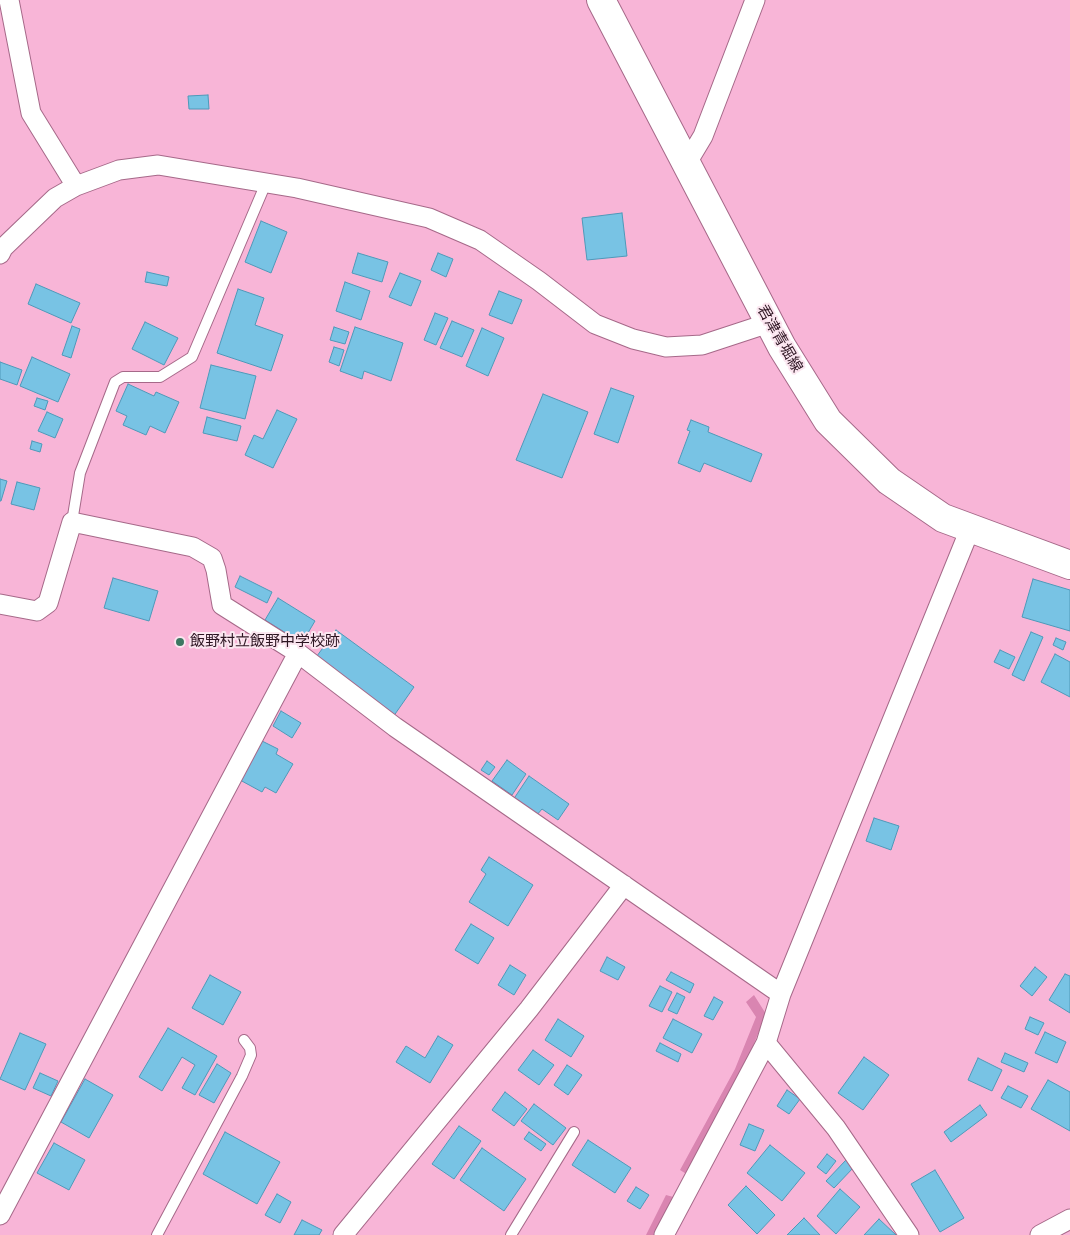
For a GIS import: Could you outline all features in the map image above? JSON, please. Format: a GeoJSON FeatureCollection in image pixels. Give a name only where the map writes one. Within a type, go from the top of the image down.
{"type":"FeatureCollection","features":[{"type":"Feature","properties":{"kind":"main road","name":"君津青堀線"},"geometry":{"type":"LineString","coordinates":[[601,0],[685,166],[769,323],[828,421],[889,480],[943,518],[1070,565]]}},
{"type":"Feature","properties":{"kind":"street"},"geometry":{"type":"LineString","coordinates":[[8,0],[31,113],[76,186]]}},
{"type":"Feature","properties":{"kind":"street"},"geometry":{"type":"LineString","coordinates":[[685,166],[703,136],[755,0]]}},
{"type":"Feature","properties":{"kind":"street"},"geometry":{"type":"LineString","coordinates":[[0,254],[3,248],[55,198],[76,186],[119,170],[158,165],[336,197],[438,222],[480,240],[539,281],[595,324],[633,339],[666,347],[702,345],[769,323]]}},
{"type":"Feature","properties":{"kind":"street"},"geometry":{"type":"LineString","coordinates":[[0,604],[37,612],[48,603],[72,522],[193,547],[212,558],[222,605],[298,653],[395,727],[781,994]]}},
{"type":"Feature","properties":{"kind":"street"},"geometry":{"type":"LineString","coordinates":[[664,1235],[766,1042],[781,994],[970,529]]}},
{"type":"Feature","properties":{"kind":"street"},"geometry":{"type":"LineString","coordinates":[[0,1215],[298,653]]}},
{"type":"Feature","properties":{"kind":"street"},"geometry":{"type":"LineString","coordinates":[[343,1235],[529,1009],[624,885]]}},
{"type":"Feature","properties":{"kind":"street"},"geometry":{"type":"LineString","coordinates":[[766,1042],[836,1128],[909,1235]]}},
{"type":"Feature","properties":{"kind":"street"},"geometry":{"type":"LineString","coordinates":[[1040,1235],[1070,1219]]}},
{"type":"Feature","properties":{"kind":"lane"},"geometry":{"type":"LineString","coordinates":[[72,522],[80,473],[116,382],[123,377],[160,377],[192,357],[266,183]]}},
{"type":"Feature","properties":{"kind":"lane"},"geometry":{"type":"LineString","coordinates":[[157,1235],[251,1056],[250,1048],[244,1040]]}},
{"type":"Feature","properties":{"kind":"lane"},"geometry":{"type":"LineString","coordinates":[[511,1235],[574,1132]]}},
{"type":"Feature","properties":{"kind":"shaded area"},"geometry":{"type":"Polygon","coordinates":[[[754,995],[766,1014],[744,1068],[688,1175],[680,1170],[735,1069],[756,1017],[746,1002],[754,995]]]}},
{"type":"Feature","properties":{"kind":"shaded area"},"geometry":{"type":"Polygon","coordinates":[[[666,1195],[677,1198],[658,1235],[646,1235],[666,1195]]]}},
{"type":"Feature","properties":{"kind":"building"},"geometry":{"type":"Polygon","coordinates":[[[208,95],[209,109],[189,109],[188,96],[208,95]]]}},
{"type":"Feature","properties":{"kind":"building"},"geometry":{"type":"Polygon","coordinates":[[[622,213],[627,256],[587,260],[582,218],[622,213]]]}},
{"type":"Feature","properties":{"kind":"building"},"geometry":{"type":"Polygon","coordinates":[[[261,221],[287,232],[271,273],[245,262],[261,221]]]}},
{"type":"Feature","properties":{"kind":"building"},"geometry":{"type":"Polygon","coordinates":[[[358,253],[388,262],[382,282],[352,273],[358,253]]]}},
{"type":"Feature","properties":{"kind":"building"},"geometry":{"type":"Polygon","coordinates":[[[438,253],[453,259],[446,277],[431,270],[438,253]]]}},
{"type":"Feature","properties":{"kind":"building"},"geometry":{"type":"Polygon","coordinates":[[[147,272],[169,277],[167,286],[145,282],[147,272]]]}},
{"type":"Feature","properties":{"kind":"building"},"geometry":{"type":"Polygon","coordinates":[[[400,273],[421,281],[411,306],[389,297],[400,273]]]}},
{"type":"Feature","properties":{"kind":"building"},"geometry":{"type":"Polygon","coordinates":[[[345,282],[370,291],[361,320],[336,311],[345,282]]]}},
{"type":"Feature","properties":{"kind":"building"},"geometry":{"type":"Polygon","coordinates":[[[36,284],[80,303],[71,323],[28,304],[36,284]]]}},
{"type":"Feature","properties":{"kind":"building"},"geometry":{"type":"Polygon","coordinates":[[[238,289],[264,298],[255,325],[283,335],[271,371],[217,353],[238,289]]]}},
{"type":"Feature","properties":{"kind":"building"},"geometry":{"type":"Polygon","coordinates":[[[499,291],[522,300],[512,324],[489,315],[499,291]]]}},
{"type":"Feature","properties":{"kind":"building"},"geometry":{"type":"Polygon","coordinates":[[[435,313],[448,318],[436,345],[424,340],[435,313]]]}},
{"type":"Feature","properties":{"kind":"building"},"geometry":{"type":"Polygon","coordinates":[[[452,321],[474,330],[462,357],[440,348],[452,321]]]}},
{"type":"Feature","properties":{"kind":"building"},"geometry":{"type":"Polygon","coordinates":[[[145,322],[178,338],[164,365],[132,349],[145,322]]]}},
{"type":"Feature","properties":{"kind":"building"},"geometry":{"type":"Polygon","coordinates":[[[72,326],[80,329],[71,358],[62,355],[72,326]]]}},
{"type":"Feature","properties":{"kind":"building"},"geometry":{"type":"Polygon","coordinates":[[[334,327],[349,332],[345,344],[330,340],[334,327]]]}},
{"type":"Feature","properties":{"kind":"building"},"geometry":{"type":"Polygon","coordinates":[[[355,327],[403,343],[391,381],[364,371],[362,379],[340,371],[355,327]]]}},
{"type":"Feature","properties":{"kind":"building"},"geometry":{"type":"Polygon","coordinates":[[[482,328],[504,338],[488,376],[466,366],[482,328]]]}},
{"type":"Feature","properties":{"kind":"building"},"geometry":{"type":"Polygon","coordinates":[[[334,347],[344,350],[339,366],[329,362],[334,347]]]}},
{"type":"Feature","properties":{"kind":"building"},"geometry":{"type":"Polygon","coordinates":[[[32,357],[70,374],[58,402],[20,386],[32,357]]]}},
{"type":"Feature","properties":{"kind":"building"},"geometry":{"type":"Polygon","coordinates":[[[0,362],[22,370],[17,385],[0,379],[0,362]]]}},
{"type":"Feature","properties":{"kind":"building"},"geometry":{"type":"Polygon","coordinates":[[[211,365],[256,376],[245,419],[200,408],[211,365]]]}},
{"type":"Feature","properties":{"kind":"building"},"geometry":{"type":"Polygon","coordinates":[[[128,384],[154,396],[156,392],[179,402],[165,433],[150,426],[146,435],[123,425],[127,416],[116,411],[128,384]]]}},
{"type":"Feature","properties":{"kind":"building"},"geometry":{"type":"Polygon","coordinates":[[[611,388],[634,396],[618,443],[594,434],[611,388]]]}},
{"type":"Feature","properties":{"kind":"building"},"geometry":{"type":"Polygon","coordinates":[[[543,394],[588,412],[562,478],[516,460],[543,394]]]}},
{"type":"Feature","properties":{"kind":"building"},"geometry":{"type":"Polygon","coordinates":[[[37,398],[48,401],[45,410],[34,406],[37,398]]]}},
{"type":"Feature","properties":{"kind":"building"},"geometry":{"type":"Polygon","coordinates":[[[277,410],[297,419],[273,468],[245,455],[254,435],[263,439],[277,410]]]}},
{"type":"Feature","properties":{"kind":"building"},"geometry":{"type":"Polygon","coordinates":[[[47,412],[63,419],[55,438],[38,431],[47,412]]]}},
{"type":"Feature","properties":{"kind":"building"},"geometry":{"type":"Polygon","coordinates":[[[207,417],[241,426],[237,441],[203,433],[207,417]]]}},
{"type":"Feature","properties":{"kind":"building"},"geometry":{"type":"Polygon","coordinates":[[[691,420],[709,427],[708,432],[762,454],[751,482],[704,463],[700,472],[678,463],[690,431],[687,430],[691,420]]]}},
{"type":"Feature","properties":{"kind":"building"},"geometry":{"type":"Polygon","coordinates":[[[32,441],[42,444],[40,452],[30,449],[32,441]]]}},
{"type":"Feature","properties":{"kind":"building"},"geometry":{"type":"Polygon","coordinates":[[[0,479],[7,481],[1,501],[0,501],[0,479]]]}},
{"type":"Feature","properties":{"kind":"building"},"geometry":{"type":"Polygon","coordinates":[[[17,482],[40,488],[34,510],[11,504],[17,482]]]}},
{"type":"Feature","properties":{"kind":"building"},"geometry":{"type":"Polygon","coordinates":[[[240,576],[272,592],[267,603],[235,587],[240,576]]]}},
{"type":"Feature","properties":{"kind":"building"},"geometry":{"type":"Polygon","coordinates":[[[113,578],[158,591],[149,621],[104,608],[113,578]]]}},
{"type":"Feature","properties":{"kind":"building"},"geometry":{"type":"Polygon","coordinates":[[[1033,579],[1070,590],[1070,631],[1022,617],[1033,579]]]}},
{"type":"Feature","properties":{"kind":"building"},"geometry":{"type":"Polygon","coordinates":[[[278,598],[315,621],[302,643],[265,620],[278,598]]]}},
{"type":"Feature","properties":{"kind":"building"},"geometry":{"type":"Polygon","coordinates":[[[336,630],[414,687],[393,717],[314,660],[336,630]]]}},
{"type":"Feature","properties":{"kind":"building"},"geometry":{"type":"Polygon","coordinates":[[[1031,632],[1043,637],[1024,681],[1012,675],[1031,632]]]}},
{"type":"Feature","properties":{"kind":"building"},"geometry":{"type":"Polygon","coordinates":[[[1056,638],[1066,642],[1063,650],[1053,645],[1056,638]]]}},
{"type":"Feature","properties":{"kind":"building"},"geometry":{"type":"Polygon","coordinates":[[[1000,650],[1015,657],[1009,669],[994,662],[1000,650]]]}},
{"type":"Feature","properties":{"kind":"building"},"geometry":{"type":"Polygon","coordinates":[[[1055,654],[1070,662],[1070,697],[1041,682],[1055,654]]]}},
{"type":"Feature","properties":{"kind":"building"},"geometry":{"type":"Polygon","coordinates":[[[281,711],[301,723],[292,738],[273,726],[281,711]]]}},
{"type":"Feature","properties":{"kind":"building"},"geometry":{"type":"Polygon","coordinates":[[[262,741],[278,749],[276,754],[293,764],[276,793],[265,787],[262,792],[240,780],[262,741]]]}},
{"type":"Feature","properties":{"kind":"building"},"geometry":{"type":"Polygon","coordinates":[[[507,760],[526,774],[512,795],[492,781],[507,760]]]}},
{"type":"Feature","properties":{"kind":"building"},"geometry":{"type":"Polygon","coordinates":[[[487,761],[495,767],[489,775],[481,770],[487,761]]]}},
{"type":"Feature","properties":{"kind":"building"},"geometry":{"type":"Polygon","coordinates":[[[529,776],[569,804],[558,820],[542,809],[536,816],[513,800],[529,776]]]}},
{"type":"Feature","properties":{"kind":"building"},"geometry":{"type":"Polygon","coordinates":[[[874,818],[899,826],[891,850],[866,841],[874,818]]]}},
{"type":"Feature","properties":{"kind":"building"},"geometry":{"type":"Polygon","coordinates":[[[489,857],[533,885],[508,926],[469,902],[486,874],[481,870],[489,857]]]}},
{"type":"Feature","properties":{"kind":"building"},"geometry":{"type":"Polygon","coordinates":[[[471,924],[494,938],[478,964],[455,950],[471,924]]]}},
{"type":"Feature","properties":{"kind":"building"},"geometry":{"type":"Polygon","coordinates":[[[607,957],[625,967],[618,980],[600,971],[607,957]]]}},
{"type":"Feature","properties":{"kind":"building"},"geometry":{"type":"Polygon","coordinates":[[[510,965],[526,975],[514,995],[498,985],[510,965]]]}},
{"type":"Feature","properties":{"kind":"building"},"geometry":{"type":"Polygon","coordinates":[[[1035,967],[1047,977],[1032,996],[1020,986],[1035,967]]]}},
{"type":"Feature","properties":{"kind":"building"},"geometry":{"type":"Polygon","coordinates":[[[671,972],[694,984],[690,993],[666,980],[671,972]]]}},
{"type":"Feature","properties":{"kind":"building"},"geometry":{"type":"Polygon","coordinates":[[[1065,974],[1070,976],[1070,1013],[1049,1000],[1065,974]]]}},
{"type":"Feature","properties":{"kind":"building"},"geometry":{"type":"Polygon","coordinates":[[[210,975],[241,992],[223,1025],[192,1008],[210,975]]]}},
{"type":"Feature","properties":{"kind":"building"},"geometry":{"type":"Polygon","coordinates":[[[660,986],[672,992],[662,1012],[649,1006],[660,986]]]}},
{"type":"Feature","properties":{"kind":"building"},"geometry":{"type":"Polygon","coordinates":[[[677,993],[685,997],[677,1014],[668,1010],[677,993]]]}},
{"type":"Feature","properties":{"kind":"building"},"geometry":{"type":"Polygon","coordinates":[[[714,997],[723,1002],[713,1020],[704,1016],[714,997]]]}},
{"type":"Feature","properties":{"kind":"building"},"geometry":{"type":"Polygon","coordinates":[[[1030,1017],[1044,1023],[1038,1035],[1025,1029],[1030,1017]]]}},
{"type":"Feature","properties":{"kind":"building"},"geometry":{"type":"Polygon","coordinates":[[[558,1019],[584,1036],[571,1057],[545,1040],[558,1019]]]}},
{"type":"Feature","properties":{"kind":"building"},"geometry":{"type":"Polygon","coordinates":[[[673,1019],[702,1034],[692,1053],[663,1038],[673,1019]]]}},
{"type":"Feature","properties":{"kind":"building"},"geometry":{"type":"Polygon","coordinates":[[[168,1028],[217,1056],[195,1095],[182,1088],[195,1065],[182,1057],[162,1091],[139,1077],[168,1028]]]}},
{"type":"Feature","properties":{"kind":"building"},"geometry":{"type":"Polygon","coordinates":[[[1045,1032],[1066,1042],[1057,1063],[1035,1053],[1045,1032]]]}},
{"type":"Feature","properties":{"kind":"building"},"geometry":{"type":"Polygon","coordinates":[[[20,1033],[46,1044],[25,1090],[0,1079],[20,1033]]]}},
{"type":"Feature","properties":{"kind":"building"},"geometry":{"type":"Polygon","coordinates":[[[438,1036],[453,1045],[430,1083],[396,1062],[406,1046],[425,1058],[438,1036]]]}},
{"type":"Feature","properties":{"kind":"building"},"geometry":{"type":"Polygon","coordinates":[[[660,1043],[681,1054],[678,1062],[656,1051],[660,1043]]]}},
{"type":"Feature","properties":{"kind":"building"},"geometry":{"type":"Polygon","coordinates":[[[533,1050],[554,1065],[539,1085],[518,1070],[533,1050]]]}},
{"type":"Feature","properties":{"kind":"building"},"geometry":{"type":"Polygon","coordinates":[[[1005,1053],[1028,1063],[1024,1072],[1001,1062],[1005,1053]]]}},
{"type":"Feature","properties":{"kind":"building"},"geometry":{"type":"Polygon","coordinates":[[[864,1057],[889,1075],[863,1110],[838,1093],[864,1057]]]}},
{"type":"Feature","properties":{"kind":"building"},"geometry":{"type":"Polygon","coordinates":[[[978,1058],[1002,1070],[992,1091],[968,1080],[978,1058]]]}},
{"type":"Feature","properties":{"kind":"building"},"geometry":{"type":"Polygon","coordinates":[[[217,1064],[231,1073],[214,1103],[199,1095],[217,1064]]]}},
{"type":"Feature","properties":{"kind":"building"},"geometry":{"type":"Polygon","coordinates":[[[567,1065],[582,1075],[568,1095],[554,1085],[567,1065]]]}},
{"type":"Feature","properties":{"kind":"building"},"geometry":{"type":"Polygon","coordinates":[[[40,1073],[58,1081],[51,1096],[33,1088],[40,1073]]]}},
{"type":"Feature","properties":{"kind":"building"},"geometry":{"type":"Polygon","coordinates":[[[85,1079],[113,1095],[89,1138],[61,1122],[85,1079]]]}},
{"type":"Feature","properties":{"kind":"building"},"geometry":{"type":"Polygon","coordinates":[[[1048,1080],[1070,1092],[1070,1131],[1031,1109],[1048,1080]]]}},
{"type":"Feature","properties":{"kind":"building"},"geometry":{"type":"Polygon","coordinates":[[[1008,1086],[1028,1096],[1021,1108],[1001,1098],[1008,1086]]]}},
{"type":"Feature","properties":{"kind":"building"},"geometry":{"type":"Polygon","coordinates":[[[787,1090],[800,1099],[789,1114],[777,1106],[787,1090]]]}},
{"type":"Feature","properties":{"kind":"building"},"geometry":{"type":"Polygon","coordinates":[[[505,1092],[527,1109],[514,1126],[492,1110],[505,1092]]]}},
{"type":"Feature","properties":{"kind":"building"},"geometry":{"type":"Polygon","coordinates":[[[534,1104],[566,1128],[553,1145],[521,1121],[534,1104]]]}},
{"type":"Feature","properties":{"kind":"building"},"geometry":{"type":"Polygon","coordinates":[[[980,1105],[987,1115],[951,1142],[944,1132],[980,1105]]]}},
{"type":"Feature","properties":{"kind":"building"},"geometry":{"type":"Polygon","coordinates":[[[749,1124],[764,1130],[755,1151],[740,1145],[749,1124]]]}},
{"type":"Feature","properties":{"kind":"building"},"geometry":{"type":"Polygon","coordinates":[[[459,1126],[481,1141],[454,1179],[432,1164],[459,1126]]]}},
{"type":"Feature","properties":{"kind":"building"},"geometry":{"type":"Polygon","coordinates":[[[225,1132],[280,1162],[257,1204],[203,1174],[225,1132]]]}},
{"type":"Feature","properties":{"kind":"building"},"geometry":{"type":"Polygon","coordinates":[[[529,1132],[546,1144],[541,1151],[524,1139],[529,1132]]]}},
{"type":"Feature","properties":{"kind":"building"},"geometry":{"type":"Polygon","coordinates":[[[588,1140],[631,1168],[615,1193],[572,1165],[588,1140]]]}},
{"type":"Feature","properties":{"kind":"building"},"geometry":{"type":"Polygon","coordinates":[[[54,1143],[85,1160],[69,1190],[37,1173],[54,1143]]]}},
{"type":"Feature","properties":{"kind":"building"},"geometry":{"type":"Polygon","coordinates":[[[770,1145],[805,1173],[782,1201],[747,1173],[770,1145]]]}},
{"type":"Feature","properties":{"kind":"building"},"geometry":{"type":"Polygon","coordinates":[[[482,1148],[526,1179],[504,1211],[460,1180],[482,1148]]]}},
{"type":"Feature","properties":{"kind":"building"},"geometry":{"type":"Polygon","coordinates":[[[827,1154],[836,1161],[826,1174],[817,1167],[827,1154]]]}},
{"type":"Feature","properties":{"kind":"building"},"geometry":{"type":"Polygon","coordinates":[[[846,1160],[854,1167],[834,1188],[826,1181],[846,1160]]]}},
{"type":"Feature","properties":{"kind":"building"},"geometry":{"type":"Polygon","coordinates":[[[935,1170],[964,1218],[940,1232],[911,1184],[935,1170]]]}},
{"type":"Feature","properties":{"kind":"building"},"geometry":{"type":"Polygon","coordinates":[[[746,1186],[775,1215],[757,1234],[728,1205],[746,1186]]]}},
{"type":"Feature","properties":{"kind":"building"},"geometry":{"type":"Polygon","coordinates":[[[636,1187],[649,1195],[640,1209],[627,1201],[636,1187]]]}},
{"type":"Feature","properties":{"kind":"building"},"geometry":{"type":"Polygon","coordinates":[[[840,1189],[860,1207],[836,1234],[817,1216],[840,1189]]]}},
{"type":"Feature","properties":{"kind":"building"},"geometry":{"type":"Polygon","coordinates":[[[277,1194],[291,1202],[280,1223],[265,1215],[277,1194]]]}},
{"type":"Feature","properties":{"kind":"building"},"geometry":{"type":"Polygon","coordinates":[[[804,1218],[820,1235],[787,1235],[804,1218]]]}},
{"type":"Feature","properties":{"kind":"building"},"geometry":{"type":"Polygon","coordinates":[[[879,1219],[896,1235],[864,1235],[879,1219]]]}},
{"type":"Feature","properties":{"kind":"building"},"geometry":{"type":"Polygon","coordinates":[[[302,1220],[322,1230],[319,1235],[294,1235],[302,1220]]]}},
{"type":"Feature","properties":{"kind":"place","name":"飯野村立飯野中学校跡"},"geometry":{"type":"Point","coordinates":[180,642]}}]}
